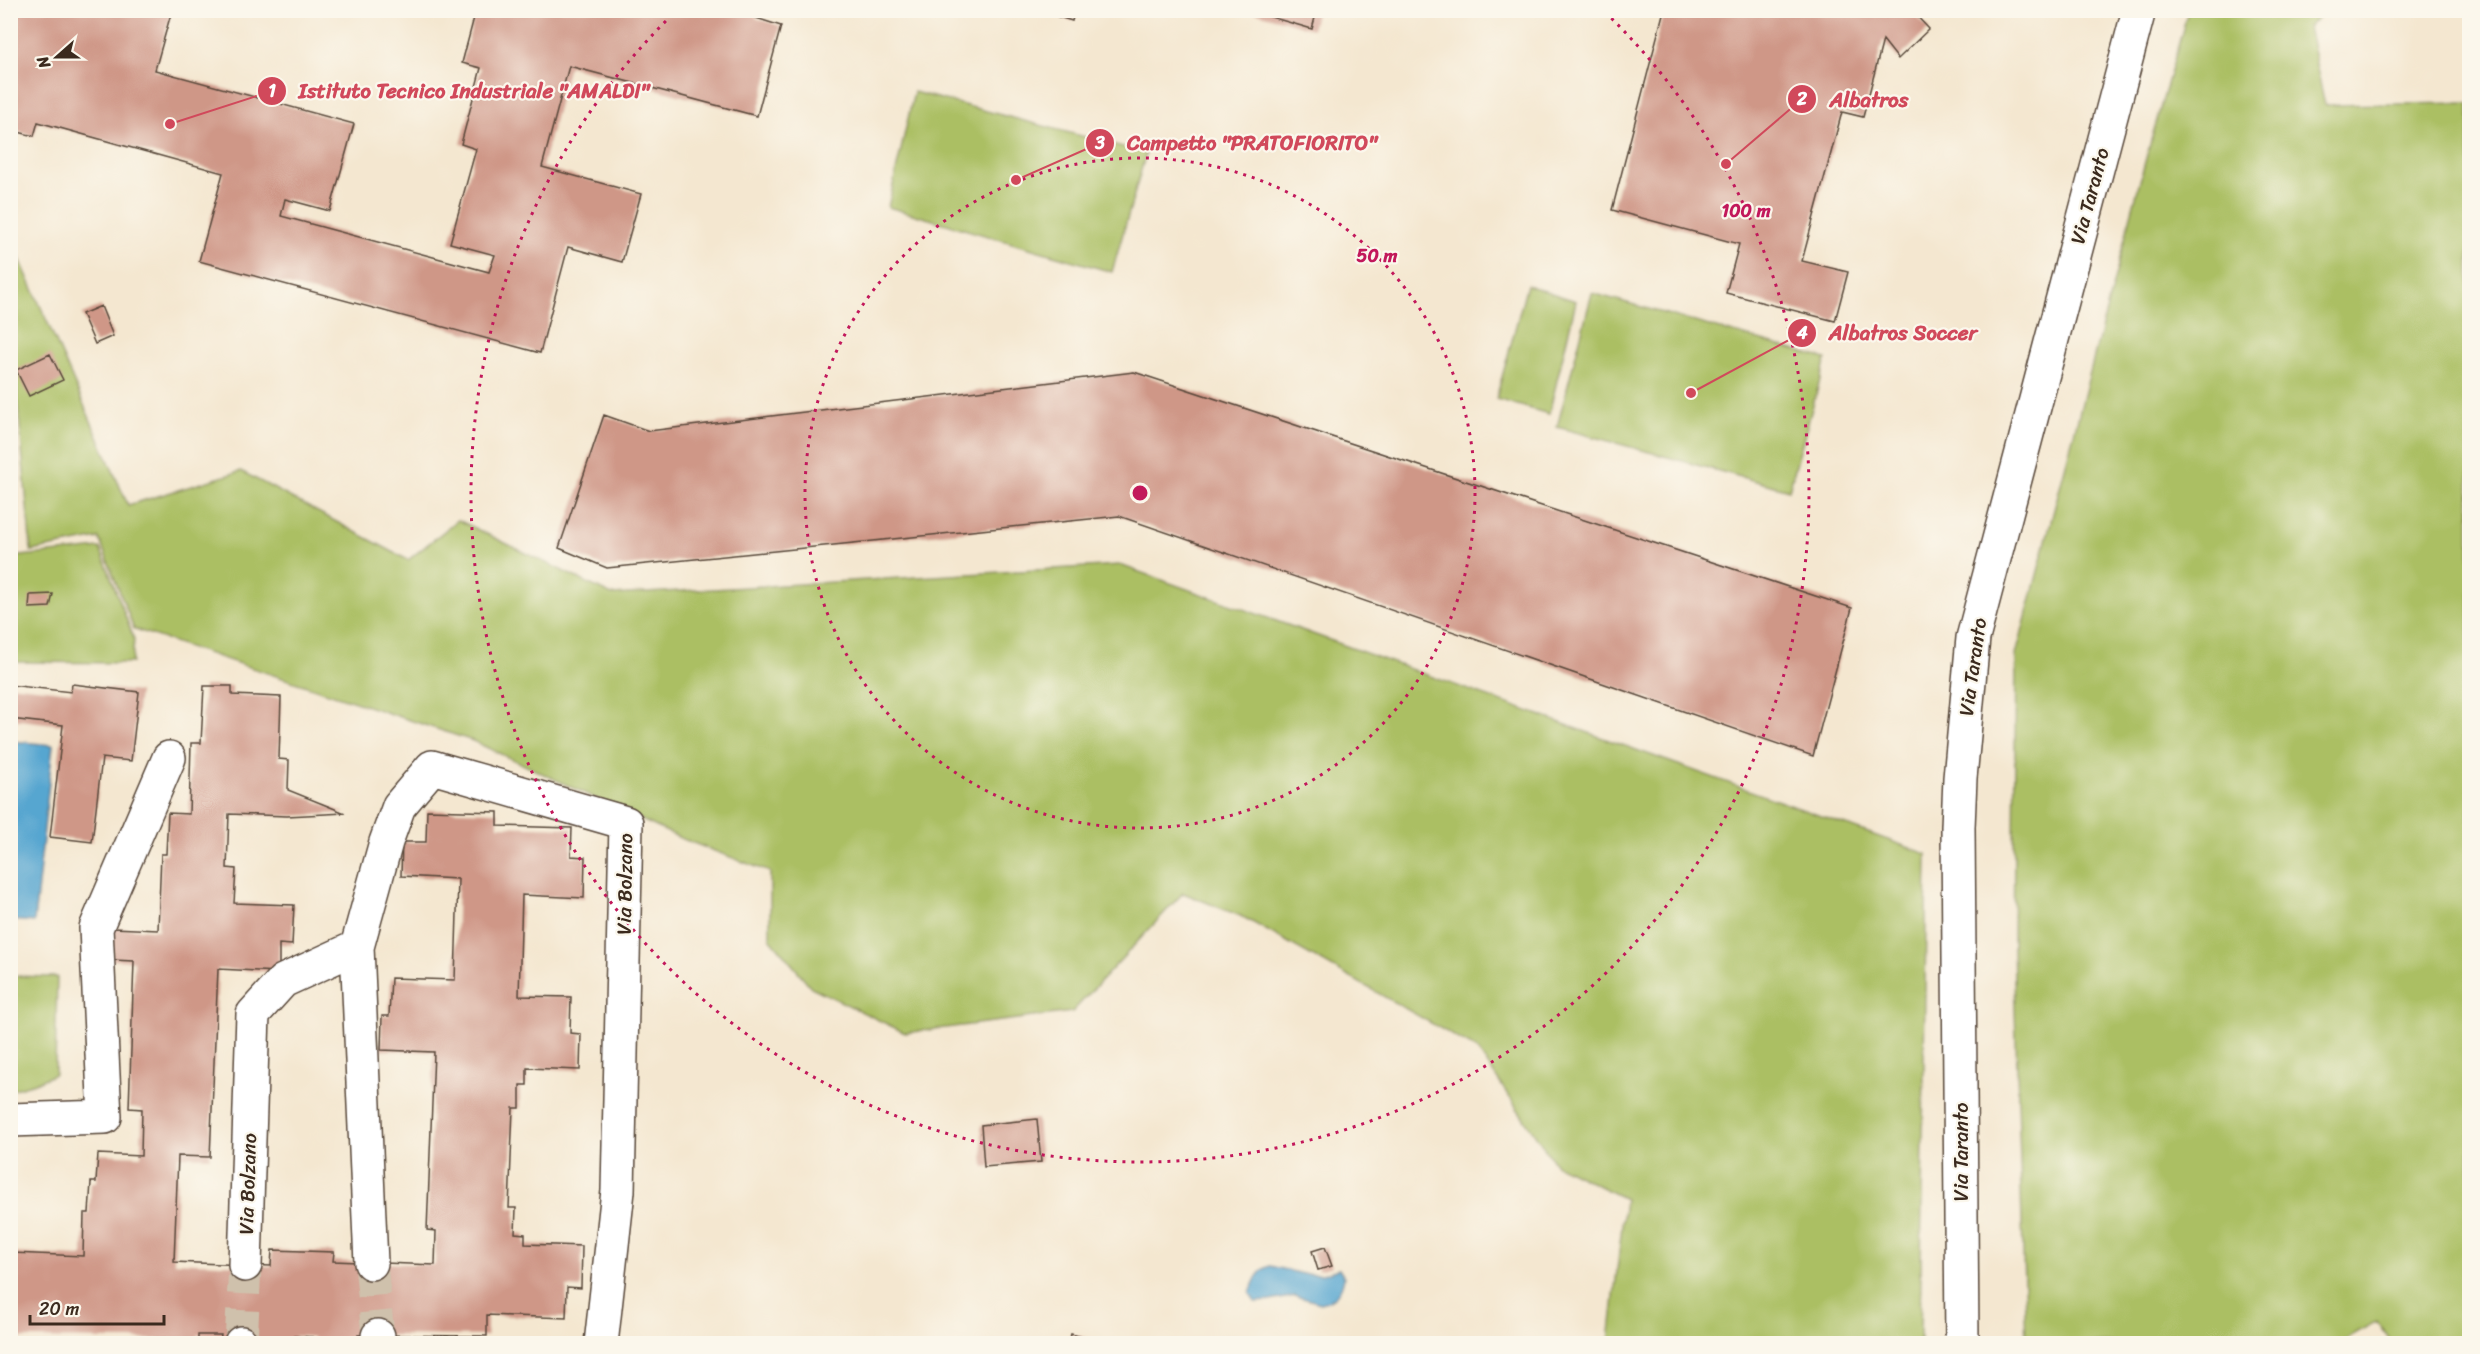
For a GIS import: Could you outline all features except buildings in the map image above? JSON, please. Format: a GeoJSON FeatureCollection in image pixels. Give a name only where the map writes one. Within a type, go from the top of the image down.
{"type":"FeatureCollection","features":[{"type":"Feature","properties":{"kind":"street","name":"Via Taranto"},"geometry":{"type":"LineString","coordinates":[[1962,1344],[1958,827],[1960,778],[1973,638],[2139,10]]}},
{"type":"Feature","properties":{"kind":"street"},"geometry":{"type":"LineString","coordinates":[[10,1120],[105,1117],[96,928],[169,759]]}},
{"type":"Feature","properties":{"kind":"street","name":"Via Bolzano"},"geometry":{"type":"LineString","coordinates":[[371,1263],[357,947],[386,842],[399,806],[432,767],[626,823],[618,1191],[601,1344]]}},
{"type":"Feature","properties":{"kind":"street","name":"Via Bolzano"},"geometry":{"type":"LineString","coordinates":[[245,1265],[254,1014],[283,981],[357,947]]}},
{"type":"Feature","properties":{"kind":"green space"},"geometry":{"type":"Polygon","coordinates":[[[2188,11],[2325,11],[2308,27],[2325,105],[2469,103],[2470,1299],[2463,1302],[2464,1343],[2392,1343],[2377,1321],[2339,1343],[2026,1343],[2013,948],[2016,655],[2146,158],[2188,11]]]}},
{"type":"Feature","properties":{"kind":"green space"},"geometry":{"type":"Polygon","coordinates":[[[914,92],[1146,153],[1112,272],[888,207],[914,92]]]}},
{"type":"Feature","properties":{"kind":"green space"},"geometry":{"type":"Polygon","coordinates":[[[10,237],[128,505],[241,471],[408,560],[458,520],[612,595],[1120,565],[1927,854],[1920,1343],[1606,1343],[1609,1341],[1625,1199],[1555,1164],[1477,1049],[1243,917],[1183,893],[1072,1012],[905,1033],[811,987],[770,938],[770,872],[680,838],[473,741],[134,629],[99,538],[31,551],[11,327],[10,237]]]}},
{"type":"Feature","properties":{"kind":"green space"},"geometry":{"type":"Polygon","coordinates":[[[1527,285],[1576,301],[1549,414],[1496,399],[1527,285]]]}},
{"type":"Feature","properties":{"kind":"green space"},"geometry":{"type":"Polygon","coordinates":[[[1592,293],[1826,359],[1789,490],[1557,427],[1592,293]]]}},
{"type":"Feature","properties":{"kind":"green space"},"geometry":{"type":"Polygon","coordinates":[[[100,548],[134,639],[132,663],[11,662],[11,557],[100,548]]]}},
{"type":"Feature","properties":{"kind":"green space"},"geometry":{"type":"Polygon","coordinates":[[[11,976],[57,977],[55,1074],[11,1090],[11,976]]]}},
{"type":"Feature","properties":{"kind":"water"},"geometry":{"type":"Polygon","coordinates":[[[11,741],[53,745],[34,922],[11,920],[11,741]]]}},
{"type":"Feature","properties":{"kind":"water"},"geometry":{"type":"Polygon","coordinates":[[[1270,1266],[1303,1274],[1322,1274],[1339,1269],[1344,1277],[1342,1287],[1330,1300],[1321,1303],[1295,1296],[1255,1302],[1250,1293],[1253,1284],[1259,1273],[1270,1266]]]}},
{"type":"Feature","properties":{"kind":"tunnel"},"geometry":{"type":"LineString","coordinates":[[371,1263],[378,1336]]}},
{"type":"Feature","properties":{"kind":"tunnel"},"geometry":{"type":"LineString","coordinates":[[241,1343],[245,1265]]}},
{"type":"Feature","properties":{"kind":"place","name":"Istituto Tecnico Industriale \"AMALDI\""},"geometry":{"type":"Point","coordinates":[170,124]}},
{"type":"Feature","properties":{"kind":"place","name":"Albatros"},"geometry":{"type":"Point","coordinates":[1726,164]}},
{"type":"Feature","properties":{"kind":"place","name":"Campetto \"PRATOFIORITO\""},"geometry":{"type":"Point","coordinates":[1016,180]}},
{"type":"Feature","properties":{"kind":"place","name":"Albatros Soccer"},"geometry":{"type":"Point","coordinates":[1691,393]}}]}
